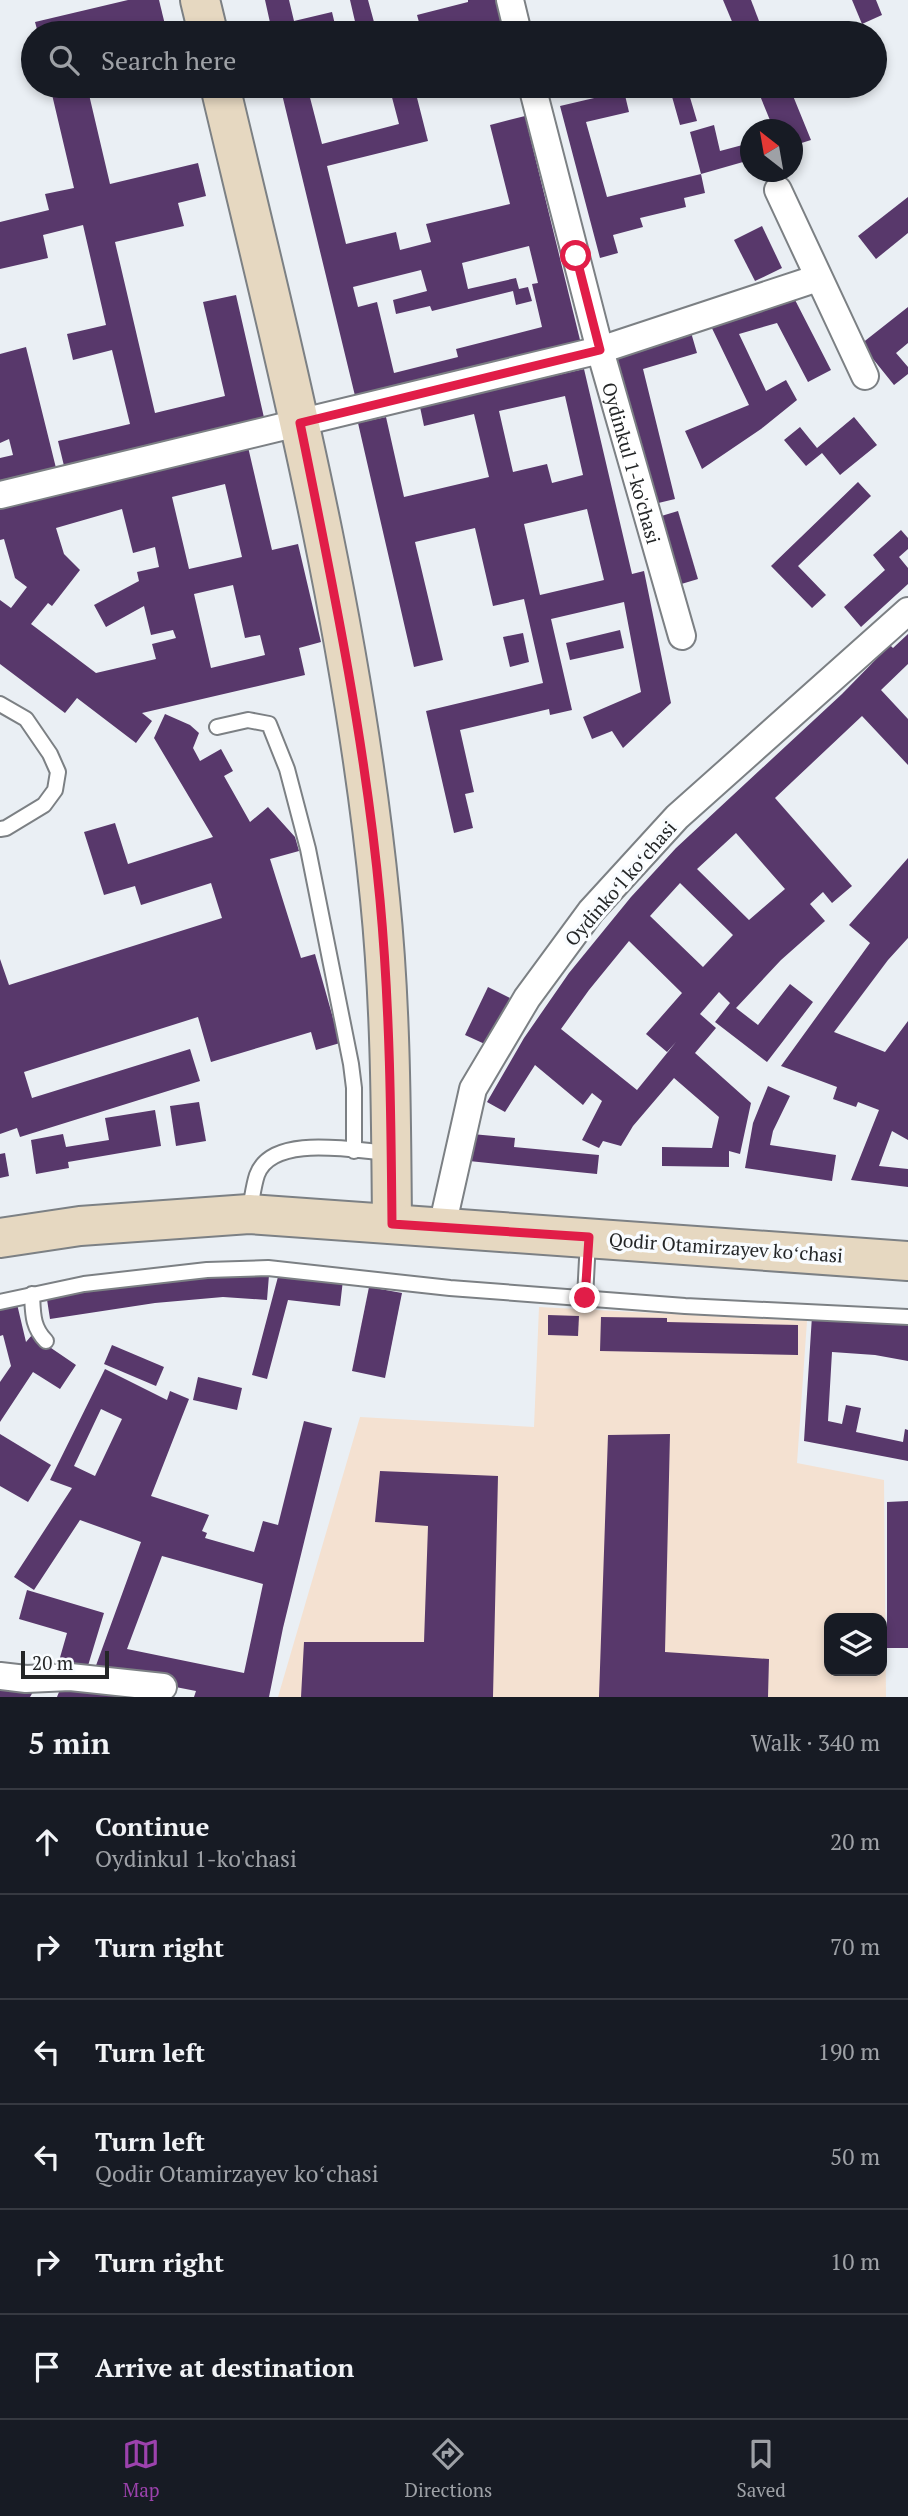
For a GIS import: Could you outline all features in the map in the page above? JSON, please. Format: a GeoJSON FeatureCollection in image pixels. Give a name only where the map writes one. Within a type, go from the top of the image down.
{"type":"FeatureCollection","features":[{"type":"Feature","properties":{"kind":"main road"},"geometry":{"type":"LineString","coordinates":[[200,0],[205,21]]}},
{"type":"Feature","properties":{"kind":"main road"},"geometry":{"type":"LineString","coordinates":[[223,98],[300,423],[358,721],[380,898],[388,997],[372,1087],[391,1153],[392,1224]]}},
{"type":"Feature","properties":{"kind":"main road","name":"Qodir Otamirzayev koʻchasi"},"geometry":{"type":"LineString","coordinates":[[0,1238],[80,1226],[249,1214],[908,1261]]}},
{"type":"Feature","properties":{"kind":"street"},"geometry":{"type":"LineString","coordinates":[[510,0],[515,21]]}},
{"type":"Feature","properties":{"kind":"street","name":"Oydinkul 1-ko'chasi"},"geometry":{"type":"LineString","coordinates":[[535,98],[600,350],[682,636]]}},
{"type":"Feature","properties":{"kind":"street"},"geometry":{"type":"LineString","coordinates":[[778,190],[865,376]]}},
{"type":"Feature","properties":{"kind":"street"},"geometry":{"type":"LineString","coordinates":[[0,495],[600,350],[818,278]]}},
{"type":"Feature","properties":{"kind":"street","name":"Oydinkoʻl koʻchasi"},"geometry":{"type":"LineString","coordinates":[[442,1227],[473,1089],[527,998],[591,911],[677,817],[908,611]]}},
{"type":"Feature","properties":{"kind":"street"},"geometry":{"type":"LineString","coordinates":[[0,1676],[26,1679],[70,1677],[163,1687]]}},
{"type":"Feature","properties":{"kind":"lane"},"geometry":{"type":"LineString","coordinates":[[0,704],[26,719],[50,754],[58,772],[55,790],[44,805],[0,829]]}},
{"type":"Feature","properties":{"kind":"lane"},"geometry":{"type":"LineString","coordinates":[[217,727],[248,720],[269,724],[287,769],[372,1087],[354,1151]]}},
{"type":"Feature","properties":{"kind":"lane"},"geometry":{"type":"LineString","coordinates":[[249,1214],[257,1174],[278,1152],[309,1147],[391,1153]]}},
{"type":"Feature","properties":{"kind":"lane"},"geometry":{"type":"LineString","coordinates":[[585,1298],[589,1237]]}},
{"type":"Feature","properties":{"kind":"lane"},"geometry":{"type":"LineString","coordinates":[[0,1302],[84,1284],[207,1270],[268,1268],[450,1288],[685,1306],[908,1317]]}},
{"type":"Feature","properties":{"kind":"lane"},"geometry":{"type":"LineString","coordinates":[[32,1294],[33,1321],[37,1332],[46,1341]]}},
{"type":"Feature","properties":{"kind":"shaded area"},"geometry":{"type":"Polygon","coordinates":[[[539,1307],[807,1321],[797,1463],[884,1480],[885,1613],[824,1613],[824,1676],[886,1676],[886,1697],[278,1697],[360,1417],[534,1427],[539,1307]]]}},
{"type":"Feature","properties":{"kind":"building"},"geometry":{"type":"Polygon","coordinates":[[[128,0],[159,0],[164,21],[39,21],[128,0]]]}},
{"type":"Feature","properties":{"kind":"building"},"geometry":{"type":"Polygon","coordinates":[[[265,0],[289,0],[294,21],[270,21],[265,0]]]}},
{"type":"Feature","properties":{"kind":"building"},"geometry":{"type":"Polygon","coordinates":[[[350,0],[368,0],[374,21],[355,21],[350,0]]]}},
{"type":"Feature","properties":{"kind":"building"},"geometry":{"type":"Polygon","coordinates":[[[498,0],[503,21],[419,21],[417,15],[468,2],[498,0]]]}},
{"type":"Feature","properties":{"kind":"building"},"geometry":{"type":"Polygon","coordinates":[[[723,0],[751,0],[759,21],[732,21],[723,0]]]}},
{"type":"Feature","properties":{"kind":"building"},"geometry":{"type":"Polygon","coordinates":[[[852,0],[876,0],[882,15],[869,21],[861,21],[852,0]]]}},
{"type":"Feature","properties":{"kind":"building"},"geometry":{"type":"Polygon","coordinates":[[[332,12],[334,21],[294,21],[332,12]]]}},
{"type":"Feature","properties":{"kind":"building"},"geometry":{"type":"Polygon","coordinates":[[[53,98],[90,98],[110,184],[198,163],[206,196],[178,203],[184,226],[115,242],[155,413],[225,396],[203,302],[236,295],[265,422],[65,470],[58,441],[130,424],[112,350],[73,360],[67,334],[106,325],[83,225],[43,235],[48,258],[0,269],[0,222],[49,210],[45,194],[74,188],[53,98]]]}},
{"type":"Feature","properties":{"kind":"building"},"geometry":{"type":"Polygon","coordinates":[[[283,98],[310,98],[322,144],[399,124],[392,98],[417,98],[428,141],[327,166],[346,244],[396,232],[400,250],[431,242],[426,224],[510,204],[490,125],[525,116],[582,348],[357,404],[283,98]],[[529,246],[462,263],[468,289],[516,278],[519,289],[528,287],[532,301],[516,305],[513,291],[432,311],[430,306],[396,314],[393,300],[427,291],[421,270],[353,287],[358,307],[377,302],[394,373],[458,357],[456,349],[542,327],[532,284],[538,283],[529,246]]]}},
{"type":"Feature","properties":{"kind":"building"},"geometry":{"type":"Polygon","coordinates":[[[594,98],[626,98],[629,112],[586,122],[607,197],[701,174],[705,193],[684,198],[686,207],[640,218],[643,227],[613,235],[618,253],[600,258],[560,106],[594,98]]]}},
{"type":"Feature","properties":{"kind":"building"},"geometry":{"type":"Polygon","coordinates":[[[672,98],[690,98],[697,121],[680,125],[672,98]]]}},
{"type":"Feature","properties":{"kind":"building"},"geometry":{"type":"Polygon","coordinates":[[[761,98],[794,98],[802,119],[770,119],[761,98]]]}},
{"type":"Feature","properties":{"kind":"building"},"geometry":{"type":"Polygon","coordinates":[[[803,120],[811,140],[803,143],[803,120]]]}},
{"type":"Feature","properties":{"kind":"building"},"geometry":{"type":"Polygon","coordinates":[[[714,125],[720,151],[740,146],[740,163],[701,174],[690,132],[714,125]]]}},
{"type":"Feature","properties":{"kind":"building"},"geometry":{"type":"Polygon","coordinates":[[[908,197],[908,233],[876,259],[858,236],[908,197]]]}},
{"type":"Feature","properties":{"kind":"building"},"geometry":{"type":"Polygon","coordinates":[[[762,226],[782,268],[755,281],[734,240],[762,226]]]}},
{"type":"Feature","properties":{"kind":"building"},"geometry":{"type":"Polygon","coordinates":[[[793,296],[831,370],[808,382],[777,323],[739,334],[766,391],[786,380],[797,400],[761,429],[702,469],[685,431],[749,405],[708,320],[793,296]]]}},
{"type":"Feature","properties":{"kind":"building"},"geometry":{"type":"Polygon","coordinates":[[[908,307],[908,343],[896,353],[908,367],[908,374],[894,385],[861,344],[908,307]]]}},
{"type":"Feature","properties":{"kind":"building"},"geometry":{"type":"Polygon","coordinates":[[[690,329],[697,353],[643,369],[675,499],[650,505],[612,351],[690,329]]]}},
{"type":"Feature","properties":{"kind":"building"},"geometry":{"type":"Polygon","coordinates":[[[26,347],[56,468],[0,489],[0,458],[13,455],[9,439],[0,443],[0,354],[26,347]]]}},
{"type":"Feature","properties":{"kind":"building"},"geometry":{"type":"Polygon","coordinates":[[[584,369],[632,574],[644,571],[671,703],[623,748],[612,731],[592,739],[583,717],[641,692],[624,602],[551,619],[572,710],[550,715],[549,709],[460,730],[474,792],[465,794],[473,828],[454,833],[426,711],[543,683],[524,599],[493,606],[475,528],[415,542],[443,660],[414,667],[358,423],[386,417],[404,497],[489,477],[474,414],[424,426],[420,407],[584,369]],[[565,396],[499,411],[513,472],[547,464],[552,483],[583,475],[565,396]],[[587,509],[524,524],[540,595],[604,580],[587,509]]]}},
{"type":"Feature","properties":{"kind":"building"},"geometry":{"type":"Polygon","coordinates":[[[854,417],[877,445],[840,475],[822,453],[806,466],[784,440],[800,427],[817,448],[854,417]]]}},
{"type":"Feature","properties":{"kind":"building"},"geometry":{"type":"Polygon","coordinates":[[[248,447],[272,550],[298,544],[321,642],[299,648],[305,675],[142,713],[152,721],[136,743],[77,698],[65,713],[0,664],[0,600],[11,608],[27,587],[15,578],[4,539],[0,540],[0,507],[248,447]],[[225,484],[172,497],[189,569],[242,557],[225,484]],[[122,509],[56,528],[64,554],[80,570],[52,606],[48,603],[31,624],[96,673],[156,659],[152,644],[176,638],[173,630],[151,635],[144,606],[106,627],[94,605],[139,581],[137,572],[159,567],[155,547],[133,553],[122,509]],[[233,585],[194,594],[211,668],[265,655],[260,635],[245,638],[233,585]]]}},
{"type":"Feature","properties":{"kind":"building"},"geometry":{"type":"Polygon","coordinates":[[[858,482],[871,496],[798,566],[826,595],[812,608],[771,566],[858,482]]]}},
{"type":"Feature","properties":{"kind":"building"},"geometry":{"type":"Polygon","coordinates":[[[678,511],[698,579],[678,585],[658,517],[678,511]]]}},
{"type":"Feature","properties":{"kind":"building"},"geometry":{"type":"Polygon","coordinates":[[[901,530],[908,538],[908,549],[899,557],[908,568],[908,584],[861,627],[844,607],[885,570],[873,555],[901,530]]]}},
{"type":"Feature","properties":{"kind":"building"},"geometry":{"type":"Polygon","coordinates":[[[620,630],[624,648],[570,660],[566,643],[620,630]]]}},
{"type":"Feature","properties":{"kind":"building"},"geometry":{"type":"Polygon","coordinates":[[[523,633],[529,662],[510,667],[503,637],[523,633]]]}},
{"type":"Feature","properties":{"kind":"building"},"geometry":{"type":"Polygon","coordinates":[[[908,634],[908,664],[881,690],[908,719],[908,765],[862,716],[775,798],[852,886],[832,903],[823,892],[810,904],[825,921],[781,960],[736,1008],[758,1025],[790,984],[813,1002],[767,1062],[715,1022],[730,1003],[719,992],[700,1014],[716,1028],[695,1053],[751,1103],[740,1154],[729,1151],[729,1167],[662,1166],[662,1147],[712,1148],[719,1117],[674,1078],[633,1126],[621,1146],[603,1141],[599,1148],[582,1140],[602,1101],[592,1093],[583,1105],[535,1065],[505,1112],[487,1102],[524,1038],[569,973],[631,897],[676,848],[842,694],[890,645],[893,648],[908,634]],[[736,833],[697,869],[749,920],[785,889],[736,833]],[[680,883],[650,916],[703,967],[733,935],[680,883]],[[629,941],[561,1029],[637,1090],[676,1042],[667,1052],[646,1034],[682,993],[629,941]]]}},
{"type":"Feature","properties":{"kind":"building"},"geometry":{"type":"Polygon","coordinates":[[[165,714],[190,725],[199,733],[193,748],[200,761],[221,749],[233,771],[224,776],[250,822],[268,807],[295,837],[299,851],[270,859],[301,958],[315,954],[340,1043],[316,1050],[311,1032],[211,1062],[198,1017],[24,1072],[32,1098],[190,1049],[200,1081],[20,1137],[17,1128],[0,1134],[0,959],[9,985],[222,918],[211,883],[141,905],[135,886],[104,895],[84,832],[115,823],[128,864],[213,837],[154,738],[165,714]]]}},
{"type":"Feature","properties":{"kind":"building"},"geometry":{"type":"Polygon","coordinates":[[[908,858],[908,938],[888,960],[834,1032],[885,1052],[908,1021],[908,1140],[892,1131],[879,1166],[908,1169],[908,1187],[851,1180],[879,1110],[858,1102],[856,1107],[833,1099],[837,1087],[781,1066],[870,943],[849,925],[908,858]]]}},
{"type":"Feature","properties":{"kind":"building"},"geometry":{"type":"Polygon","coordinates":[[[488,987],[510,998],[487,1045],[465,1035],[488,987]]]}},
{"type":"Feature","properties":{"kind":"building"},"geometry":{"type":"Polygon","coordinates":[[[768,1086],[790,1096],[773,1131],[770,1145],[836,1155],[832,1181],[745,1168],[753,1123],[768,1086]]]}},
{"type":"Feature","properties":{"kind":"building"},"geometry":{"type":"Polygon","coordinates":[[[199,1102],[206,1141],[176,1146],[170,1106],[199,1102]]]}},
{"type":"Feature","properties":{"kind":"building"},"geometry":{"type":"Polygon","coordinates":[[[155,1110],[161,1146],[68,1162],[69,1168],[36,1174],[31,1140],[63,1134],[66,1147],[109,1140],[105,1118],[155,1110]]]}},
{"type":"Feature","properties":{"kind":"building"},"geometry":{"type":"Polygon","coordinates":[[[472,1134],[515,1138],[514,1147],[599,1155],[597,1174],[469,1161],[472,1134]]]}},
{"type":"Feature","properties":{"kind":"building"},"geometry":{"type":"Polygon","coordinates":[[[5,1153],[9,1176],[0,1178],[0,1154],[5,1153]]]}},
{"type":"Feature","properties":{"kind":"building"},"geometry":{"type":"Polygon","coordinates":[[[279,1273],[343,1280],[340,1306],[288,1300],[267,1379],[252,1375],[279,1273]]]}},
{"type":"Feature","properties":{"kind":"building"},"geometry":{"type":"Polygon","coordinates":[[[269,1275],[267,1300],[223,1297],[155,1303],[50,1319],[46,1293],[153,1278],[269,1275]]]}},
{"type":"Feature","properties":{"kind":"building"},"geometry":{"type":"Polygon","coordinates":[[[369,1287],[402,1293],[385,1378],[352,1371],[369,1287]]]}},
{"type":"Feature","properties":{"kind":"building"},"geometry":{"type":"Polygon","coordinates":[[[17,1304],[26,1342],[32,1335],[76,1365],[60,1389],[33,1372],[0,1422],[0,1382],[11,1366],[3,1335],[0,1336],[0,1308],[17,1304]]]}},
{"type":"Feature","properties":{"kind":"building"},"geometry":{"type":"Polygon","coordinates":[[[548,1315],[579,1316],[578,1336],[548,1335],[548,1315]]]}},
{"type":"Feature","properties":{"kind":"building"},"geometry":{"type":"Polygon","coordinates":[[[812,1316],[908,1324],[908,1361],[832,1352],[828,1421],[842,1424],[846,1405],[861,1408],[856,1432],[903,1442],[905,1429],[908,1430],[908,1461],[804,1441],[812,1316]]]}},
{"type":"Feature","properties":{"kind":"building"},"geometry":{"type":"Polygon","coordinates":[[[601,1317],[667,1318],[667,1322],[798,1325],[798,1355],[600,1351],[601,1317]]]}},
{"type":"Feature","properties":{"kind":"building"},"geometry":{"type":"Polygon","coordinates":[[[112,1345],[164,1367],[156,1386],[104,1364],[112,1345]]]}},
{"type":"Feature","properties":{"kind":"building"},"geometry":{"type":"Polygon","coordinates":[[[105,1369],[167,1400],[170,1391],[189,1399],[151,1496],[209,1515],[202,1531],[207,1533],[205,1538],[254,1552],[263,1521],[278,1525],[304,1421],[332,1428],[283,1628],[269,1697],[194,1697],[196,1691],[94,1671],[141,1542],[80,1520],[34,1590],[14,1577],[72,1488],[50,1480],[105,1369]],[[101,1409],[74,1466],[95,1476],[122,1419],[101,1409]],[[162,1556],[127,1649],[244,1673],[263,1584],[162,1556]]]}},
{"type":"Feature","properties":{"kind":"building"},"geometry":{"type":"Polygon","coordinates":[[[198,1377],[242,1388],[237,1410],[193,1400],[198,1377]]]}},
{"type":"Feature","properties":{"kind":"building"},"geometry":{"type":"Polygon","coordinates":[[[0,1434],[51,1465],[28,1502],[0,1486],[0,1434]]]}},
{"type":"Feature","properties":{"kind":"building"},"geometry":{"type":"Polygon","coordinates":[[[670,1434],[665,1652],[769,1659],[768,1697],[599,1697],[608,1435],[670,1434]]]}},
{"type":"Feature","properties":{"kind":"building"},"geometry":{"type":"Polygon","coordinates":[[[380,1471],[498,1476],[493,1697],[301,1697],[304,1642],[424,1642],[428,1526],[375,1522],[380,1471]]]}},
{"type":"Feature","properties":{"kind":"building"},"geometry":{"type":"Polygon","coordinates":[[[908,1501],[908,1648],[887,1648],[887,1502],[908,1501]]]}},
{"type":"Feature","properties":{"kind":"building"},"geometry":{"type":"Polygon","coordinates":[[[27,1590],[104,1613],[87,1669],[59,1661],[67,1633],[19,1619],[27,1590]]]}},
{"type":"Feature","properties":{"kind":"building"},"geometry":{"type":"Polygon","coordinates":[[[0,1680],[33,1692],[30,1697],[0,1697],[0,1680]]]}},
{"type":"Feature","properties":{"kind":"building"},"geometry":{"type":"Polygon","coordinates":[[[63,1682],[158,1697],[57,1697],[63,1682]]]}},
{"type":"Feature","properties":{"kind":"route"},"geometry":{"type":"LineString","coordinates":[[576,256],[600,350],[300,423],[358,721],[380,898],[388,997],[392,1224],[589,1237],[585,1298]]}}]}
